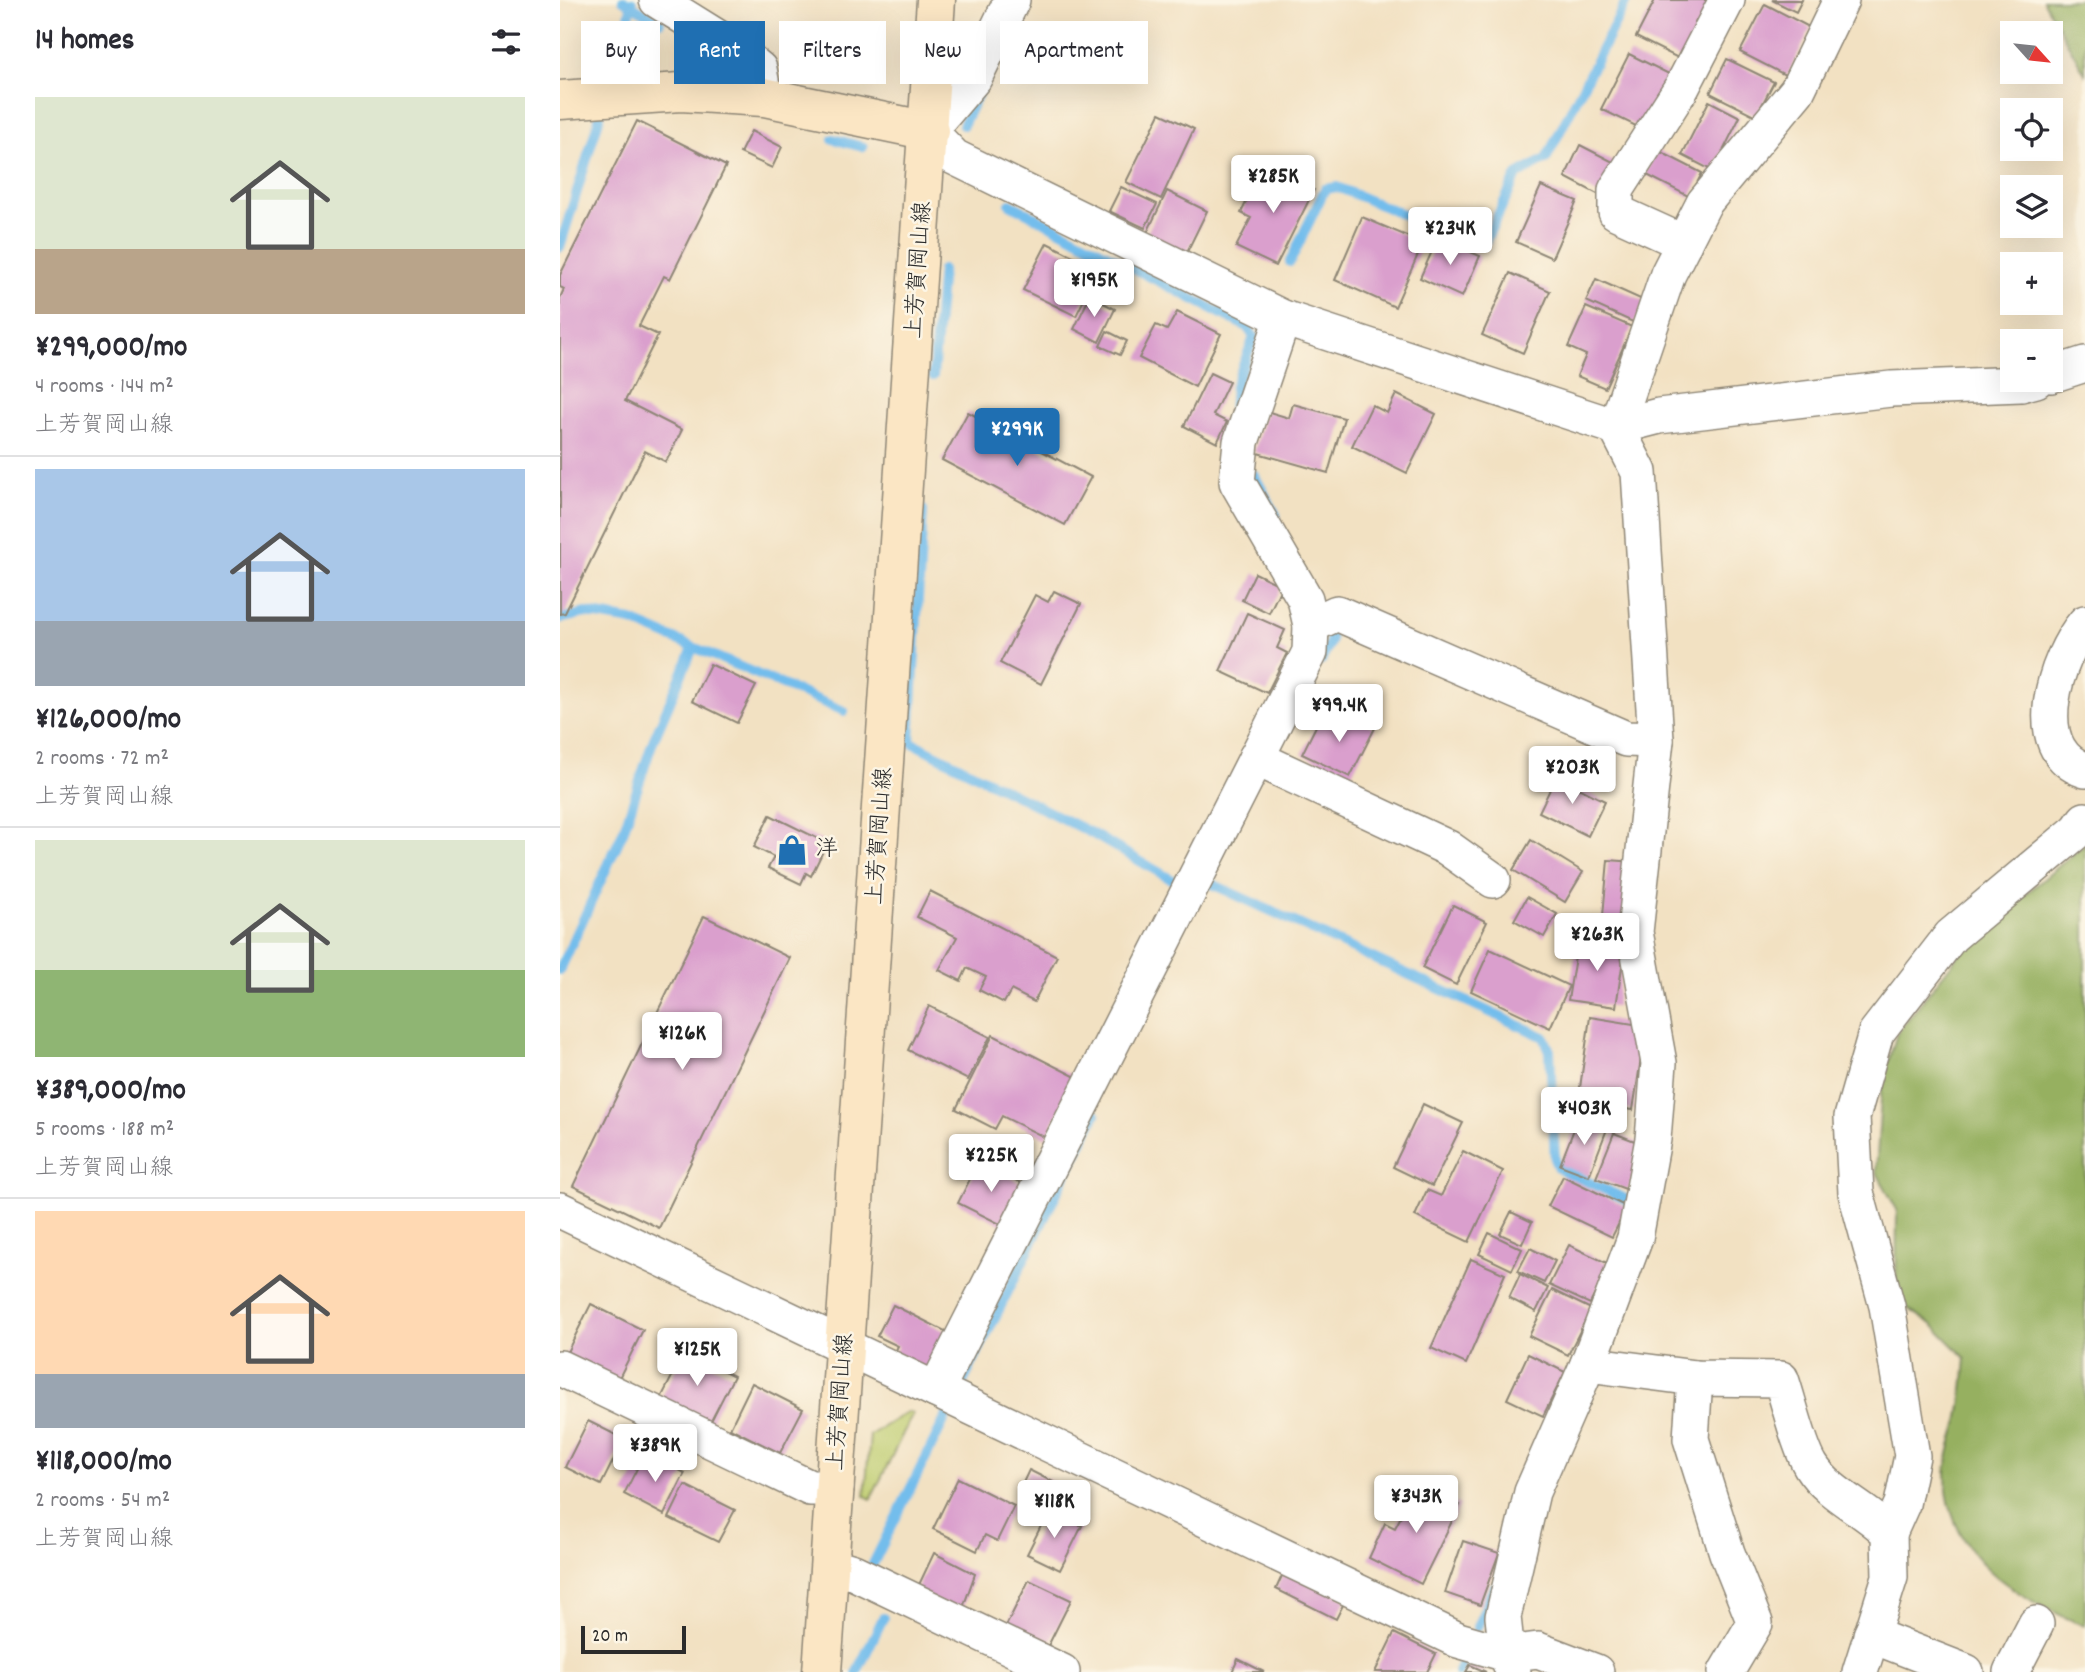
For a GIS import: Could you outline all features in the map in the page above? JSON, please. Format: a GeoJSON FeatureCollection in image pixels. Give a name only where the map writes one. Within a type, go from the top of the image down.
{"type":"FeatureCollection","features":[{"type":"Feature","properties":{"kind":"main road","name":"上芳賀岡山線"},"geometry":{"type":"LineString","coordinates":[[822,1672],[936,0]]}},
{"type":"Feature","properties":{"kind":"main road"},"geometry":{"type":"LineString","coordinates":[[560,100],[681,92],[764,97],[929,131]]}},
{"type":"Feature","properties":{"kind":"street"},"geometry":{"type":"LineString","coordinates":[[657,0],[731,46],[759,69],[764,97]]}},
{"type":"Feature","properties":{"kind":"street"},"geometry":{"type":"LineString","coordinates":[[1012,0],[974,78],[929,131],[954,157],[1283,318],[1616,427],[1659,416],[1891,389],[2000,385]]}},
{"type":"Feature","properties":{"kind":"street"},"geometry":{"type":"LineString","coordinates":[[1684,243],[1616,212],[1616,190],[1682,87],[1727,0]]}},
{"type":"Feature","properties":{"kind":"street"},"geometry":{"type":"LineString","coordinates":[[1510,1663],[1503,1617],[1532,1492],[1588,1364],[1634,1238],[1653,1139],[1659,1063],[1635,932],[1656,740],[1639,472],[1616,427],[1668,274],[1704,203],[1797,91],[1841,0]]}},
{"type":"Feature","properties":{"kind":"street"},"geometry":{"type":"LineString","coordinates":[[1283,318],[1241,442],[1237,482],[1305,599],[1323,619],[1626,738],[1656,740]]}},
{"type":"Feature","properties":{"kind":"street"},"geometry":{"type":"LineString","coordinates":[[2063,371],[2085,364]]}},
{"type":"Feature","properties":{"kind":"street"},"geometry":{"type":"LineString","coordinates":[[947,1396],[1267,763],[1323,619]]}},
{"type":"Feature","properties":{"kind":"street"},"geometry":{"type":"LineString","coordinates":[[2085,623],[2069,642],[2048,705],[2057,749],[2085,771]]}},
{"type":"Feature","properties":{"kind":"street"},"geometry":{"type":"LineString","coordinates":[[1267,763],[1448,848],[1493,880]]}},
{"type":"Feature","properties":{"kind":"street"},"geometry":{"type":"LineString","coordinates":[[1860,1672],[1890,1577],[1889,1533],[1902,1504],[1912,1456],[1887,1306],[1856,1193],[1852,1117],[1876,1033],[1951,936],[2078,830],[2085,820]]}},
{"type":"Feature","properties":{"kind":"street"},"geometry":{"type":"LineString","coordinates":[[560,1210],[821,1332],[947,1396],[1458,1640],[1510,1663],[1538,1650],[1596,1672]]}},
{"type":"Feature","properties":{"kind":"street"},"geometry":{"type":"LineString","coordinates":[[1588,1364],[1695,1378],[1781,1379],[1811,1466],[1843,1497],[1875,1519],[1889,1533]]}},
{"type":"Feature","properties":{"kind":"street"},"geometry":{"type":"LineString","coordinates":[[560,1368],[810,1489],[836,1488]]}},
{"type":"Feature","properties":{"kind":"street"},"geometry":{"type":"LineString","coordinates":[[1695,1378],[1691,1439],[1727,1553],[1755,1623],[1726,1672]]}},
{"type":"Feature","properties":{"kind":"street"},"geometry":{"type":"LineString","coordinates":[[831,1564],[1062,1672]]}},
{"type":"Feature","properties":{"kind":"street"},"geometry":{"type":"LineString","coordinates":[[2011,1672],[2036,1624]]}},
{"type":"Feature","properties":{"kind":"street"},"geometry":{"type":"LineString","coordinates":[[1871,1635],[1966,1672]]}},
{"type":"Feature","properties":{"kind":"green space"},"geometry":{"type":"Polygon","coordinates":[[[2043,0],[2085,0],[2085,74],[2063,35],[2063,21],[2055,21],[2043,0]]]}},
{"type":"Feature","properties":{"kind":"green space"},"geometry":{"type":"Polygon","coordinates":[[[2085,844],[2085,1626],[2011,1588],[1972,1552],[1959,1530],[1949,1504],[1946,1468],[1960,1410],[1966,1358],[1933,1325],[1904,1306],[1896,1287],[1897,1210],[1876,1171],[1882,1084],[1897,1033],[1969,942],[2085,844]]]}},
{"type":"Feature","properties":{"kind":"green space"},"geometry":{"type":"Polygon","coordinates":[[[907,1412],[913,1413],[871,1499],[865,1496],[870,1435],[907,1412]]]}},
{"type":"Feature","properties":{"kind":"building"},"geometry":{"type":"Polygon","coordinates":[[[1655,0],[1715,0],[1684,61],[1636,37],[1655,0]]]}},
{"type":"Feature","properties":{"kind":"building"},"geometry":{"type":"Polygon","coordinates":[[[1772,0],[1802,0],[1796,12],[1772,0]]]}},
{"type":"Feature","properties":{"kind":"building"},"geometry":{"type":"Polygon","coordinates":[[[1765,4],[1811,28],[1787,76],[1740,52],[1765,4]]]}},
{"type":"Feature","properties":{"kind":"building"},"geometry":{"type":"Polygon","coordinates":[[[1629,54],[1671,75],[1644,130],[1601,109],[1629,54]]]}},
{"type":"Feature","properties":{"kind":"building"},"geometry":{"type":"Polygon","coordinates":[[[1727,59],[1774,82],[1756,116],[1710,93],[1727,59]]]}},
{"type":"Feature","properties":{"kind":"building"},"geometry":{"type":"Polygon","coordinates":[[[1709,101],[1740,117],[1713,171],[1682,155],[1709,101]]]}},
{"type":"Feature","properties":{"kind":"building"},"geometry":{"type":"Polygon","coordinates":[[[1160,113],[1194,129],[1161,199],[1126,182],[1160,113]]]}},
{"type":"Feature","properties":{"kind":"building"},"geometry":{"type":"Polygon","coordinates":[[[637,121],[726,166],[670,279],[664,276],[639,326],[658,335],[625,401],[682,430],[666,462],[645,451],[565,613],[560,614],[560,298],[564,289],[560,287],[560,275],[637,121]]]}},
{"type":"Feature","properties":{"kind":"building"},"geometry":{"type":"Polygon","coordinates":[[[751,131],[782,147],[772,168],[740,153],[751,131]]]}},
{"type":"Feature","properties":{"kind":"building"},"geometry":{"type":"Polygon","coordinates":[[[1580,145],[1617,164],[1601,196],[1565,177],[1580,145]]]}},
{"type":"Feature","properties":{"kind":"building"},"geometry":{"type":"Polygon","coordinates":[[[1657,150],[1702,173],[1690,197],[1645,174],[1657,150]]]}},
{"type":"Feature","properties":{"kind":"building"},"geometry":{"type":"Polygon","coordinates":[[[1264,165],[1314,190],[1276,266],[1236,247],[1251,218],[1241,213],[1264,165]]]}},
{"type":"Feature","properties":{"kind":"building"},"geometry":{"type":"Polygon","coordinates":[[[1541,186],[1577,201],[1552,258],[1516,242],[1541,186]]]}},
{"type":"Feature","properties":{"kind":"building"},"geometry":{"type":"Polygon","coordinates":[[[1121,187],[1157,204],[1145,228],[1109,211],[1121,187]]]}},
{"type":"Feature","properties":{"kind":"building"},"geometry":{"type":"Polygon","coordinates":[[[1167,191],[1207,211],[1185,256],[1145,237],[1167,191]]]}},
{"type":"Feature","properties":{"kind":"building"},"geometry":{"type":"Polygon","coordinates":[[[1362,217],[1423,243],[1395,307],[1335,280],[1362,217]]]}},
{"type":"Feature","properties":{"kind":"building"},"geometry":{"type":"Polygon","coordinates":[[[1438,238],[1480,256],[1462,297],[1420,278],[1438,238]]]}},
{"type":"Feature","properties":{"kind":"building"},"geometry":{"type":"Polygon","coordinates":[[[1047,243],[1099,269],[1076,316],[1023,290],[1047,243]]]}},
{"type":"Feature","properties":{"kind":"building"},"geometry":{"type":"Polygon","coordinates":[[[1510,273],[1550,291],[1523,353],[1482,335],[1510,273]]]}},
{"type":"Feature","properties":{"kind":"building"},"geometry":{"type":"Polygon","coordinates":[[[1596,279],[1645,301],[1635,323],[1586,301],[1596,279]]]}},
{"type":"Feature","properties":{"kind":"building"},"geometry":{"type":"Polygon","coordinates":[[[1090,296],[1115,309],[1099,342],[1074,329],[1090,296]]]}},
{"type":"Feature","properties":{"kind":"building"},"geometry":{"type":"Polygon","coordinates":[[[1586,307],[1632,327],[1605,388],[1577,376],[1586,355],[1568,347],[1586,307]]]}},
{"type":"Feature","properties":{"kind":"building"},"geometry":{"type":"Polygon","coordinates":[[[1177,312],[1221,334],[1195,387],[1139,358],[1156,325],[1167,330],[1177,312]]]}},
{"type":"Feature","properties":{"kind":"building"},"geometry":{"type":"Polygon","coordinates":[[[1107,331],[1127,341],[1120,355],[1100,346],[1107,331]]]}},
{"type":"Feature","properties":{"kind":"building"},"geometry":{"type":"Polygon","coordinates":[[[1210,373],[1229,382],[1213,415],[1227,422],[1217,443],[1184,426],[1210,373]]]}},
{"type":"Feature","properties":{"kind":"building"},"geometry":{"type":"Polygon","coordinates":[[[1396,394],[1436,414],[1407,473],[1352,446],[1372,405],[1387,413],[1396,394]]]}},
{"type":"Feature","properties":{"kind":"building"},"geometry":{"type":"Polygon","coordinates":[[[1293,404],[1344,418],[1328,473],[1254,452],[1266,411],[1289,418],[1293,404]]]}},
{"type":"Feature","properties":{"kind":"building"},"geometry":{"type":"Polygon","coordinates":[[[968,412],[1091,477],[1065,525],[942,460],[968,412]]]}},
{"type":"Feature","properties":{"kind":"building"},"geometry":{"type":"Polygon","coordinates":[[[1255,573],[1282,586],[1269,613],[1242,600],[1255,573]]]}},
{"type":"Feature","properties":{"kind":"building"},"geometry":{"type":"Polygon","coordinates":[[[1054,591],[1081,604],[1041,684],[1000,663],[1035,595],[1048,602],[1054,591]]]}},
{"type":"Feature","properties":{"kind":"building"},"geometry":{"type":"Polygon","coordinates":[[[1247,613],[1285,630],[1277,648],[1287,653],[1267,693],[1220,671],[1247,613]]]}},
{"type":"Feature","properties":{"kind":"building"},"geometry":{"type":"Polygon","coordinates":[[[710,664],[756,686],[737,723],[692,701],[710,664]]]}},
{"type":"Feature","properties":{"kind":"building"},"geometry":{"type":"Polygon","coordinates":[[[1344,713],[1375,728],[1350,777],[1302,754],[1319,720],[1337,728],[1344,713]]]}},
{"type":"Feature","properties":{"kind":"building"},"geometry":{"type":"Polygon","coordinates":[[[1556,777],[1605,801],[1588,836],[1539,812],[1556,777]]]}},
{"type":"Feature","properties":{"kind":"building"},"geometry":{"type":"Polygon","coordinates":[[[770,815],[827,843],[811,876],[806,873],[801,884],[768,868],[774,857],[754,847],[770,815]]]}},
{"type":"Feature","properties":{"kind":"building"},"geometry":{"type":"Polygon","coordinates":[[[1531,840],[1583,872],[1565,902],[1513,870],[1531,840]]]}},
{"type":"Feature","properties":{"kind":"building"},"geometry":{"type":"Polygon","coordinates":[[[1608,860],[1636,862],[1631,929],[1602,927],[1608,860]]]}},
{"type":"Feature","properties":{"kind":"building"},"geometry":{"type":"Polygon","coordinates":[[[930,891],[1057,956],[1034,1002],[1011,990],[1004,1003],[979,990],[986,977],[967,968],[961,981],[939,970],[957,937],[917,917],[930,891]]]}},
{"type":"Feature","properties":{"kind":"building"},"geometry":{"type":"Polygon","coordinates":[[[1527,897],[1557,914],[1544,937],[1514,920],[1527,897]]]}},
{"type":"Feature","properties":{"kind":"building"},"geometry":{"type":"Polygon","coordinates":[[[1453,905],[1487,922],[1456,985],[1422,968],[1453,905]]]}},
{"type":"Feature","properties":{"kind":"building"},"geometry":{"type":"Polygon","coordinates":[[[704,916],[790,958],[659,1228],[573,1186],[704,916]]]}},
{"type":"Feature","properties":{"kind":"building"},"geometry":{"type":"Polygon","coordinates":[[[1578,939],[1625,946],[1616,1007],[1568,1000],[1578,939]]]}},
{"type":"Feature","properties":{"kind":"building"},"geometry":{"type":"Polygon","coordinates":[[[1490,949],[1569,986],[1550,1028],[1471,991],[1490,949]]]}},
{"type":"Feature","properties":{"kind":"building"},"geometry":{"type":"Polygon","coordinates":[[[929,1006],[990,1037],[968,1080],[908,1050],[929,1006]]]}},
{"type":"Feature","properties":{"kind":"building"},"geometry":{"type":"Polygon","coordinates":[[[1590,1017],[1646,1026],[1633,1110],[1578,1102],[1590,1017]]]}},
{"type":"Feature","properties":{"kind":"building"},"geometry":{"type":"Polygon","coordinates":[[[993,1035],[1076,1077],[1046,1138],[1002,1116],[995,1129],[956,1109],[993,1035]]]}},
{"type":"Feature","properties":{"kind":"building"},"geometry":{"type":"Polygon","coordinates":[[[1423,1104],[1463,1123],[1432,1186],[1393,1167],[1423,1104]]]}},
{"type":"Feature","properties":{"kind":"building"},"geometry":{"type":"Polygon","coordinates":[[[1578,1119],[1607,1129],[1589,1176],[1560,1165],[1578,1119]]]}},
{"type":"Feature","properties":{"kind":"building"},"geometry":{"type":"Polygon","coordinates":[[[1614,1133],[1645,1145],[1628,1190],[1596,1178],[1614,1133]]]}},
{"type":"Feature","properties":{"kind":"building"},"geometry":{"type":"Polygon","coordinates":[[[1463,1151],[1503,1171],[1469,1242],[1415,1216],[1427,1190],[1441,1196],[1463,1151]]]}},
{"type":"Feature","properties":{"kind":"building"},"geometry":{"type":"Polygon","coordinates":[[[979,1161],[1025,1185],[1004,1226],[958,1203],[979,1161]]]}},
{"type":"Feature","properties":{"kind":"building"},"geometry":{"type":"Polygon","coordinates":[[[1563,1176],[1627,1207],[1612,1237],[1548,1206],[1563,1176]]]}},
{"type":"Feature","properties":{"kind":"building"},"geometry":{"type":"Polygon","coordinates":[[[1511,1212],[1532,1222],[1522,1244],[1500,1234],[1511,1212]]]}},
{"type":"Feature","properties":{"kind":"building"},"geometry":{"type":"Polygon","coordinates":[[[1489,1233],[1522,1249],[1512,1270],[1479,1254],[1489,1233]]]}},
{"type":"Feature","properties":{"kind":"building"},"geometry":{"type":"Polygon","coordinates":[[[1569,1245],[1609,1264],[1590,1304],[1549,1285],[1569,1245]]]}},
{"type":"Feature","properties":{"kind":"building"},"geometry":{"type":"Polygon","coordinates":[[[1530,1248],[1555,1261],[1544,1283],[1518,1271],[1530,1248]]]}},
{"type":"Feature","properties":{"kind":"building"},"geometry":{"type":"Polygon","coordinates":[[[1471,1259],[1505,1274],[1466,1364],[1431,1348],[1471,1259]]]}},
{"type":"Feature","properties":{"kind":"building"},"geometry":{"type":"Polygon","coordinates":[[[1520,1274],[1548,1288],[1536,1312],[1509,1298],[1520,1274]]]}},
{"type":"Feature","properties":{"kind":"building"},"geometry":{"type":"Polygon","coordinates":[[[1552,1290],[1591,1309],[1568,1355],[1529,1336],[1552,1290]]]}},
{"type":"Feature","properties":{"kind":"building"},"geometry":{"type":"Polygon","coordinates":[[[591,1304],[643,1330],[617,1382],[565,1356],[591,1304]]]}},
{"type":"Feature","properties":{"kind":"building"},"geometry":{"type":"Polygon","coordinates":[[[893,1305],[949,1333],[928,1376],[892,1358],[898,1346],[877,1336],[893,1305]]]}},
{"type":"Feature","properties":{"kind":"building"},"geometry":{"type":"Polygon","coordinates":[[[685,1351],[734,1376],[709,1425],[660,1400],[685,1351]]]}},
{"type":"Feature","properties":{"kind":"building"},"geometry":{"type":"Polygon","coordinates":[[[1528,1354],[1565,1372],[1543,1416],[1507,1399],[1528,1354]]]}},
{"type":"Feature","properties":{"kind":"building"},"geometry":{"type":"Polygon","coordinates":[[[752,1383],[803,1409],[780,1453],[730,1428],[752,1383]]]}},
{"type":"Feature","properties":{"kind":"building"},"geometry":{"type":"Polygon","coordinates":[[[588,1421],[624,1439],[601,1485],[565,1467],[588,1421]]]}},
{"type":"Feature","properties":{"kind":"building"},"geometry":{"type":"Polygon","coordinates":[[[645,1453],[685,1473],[664,1515],[624,1494],[645,1453]]]}},
{"type":"Feature","properties":{"kind":"building"},"geometry":{"type":"Polygon","coordinates":[[[1029,1470],[1075,1493],[1064,1515],[1018,1493],[1029,1470]]]}},
{"type":"Feature","properties":{"kind":"building"},"geometry":{"type":"Polygon","coordinates":[[[958,1478],[1014,1506],[997,1541],[985,1535],[977,1551],[933,1529],[958,1478]]]}},
{"type":"Feature","properties":{"kind":"building"},"geometry":{"type":"Polygon","coordinates":[[[1418,1484],[1460,1505],[1421,1584],[1369,1558],[1385,1523],[1395,1528],[1418,1484]]]}},
{"type":"Feature","properties":{"kind":"building"},"geometry":{"type":"Polygon","coordinates":[[[685,1485],[735,1510],[718,1542],[669,1518],[685,1485]]]}},
{"type":"Feature","properties":{"kind":"building"},"geometry":{"type":"Polygon","coordinates":[[[1049,1510],[1082,1526],[1060,1570],[1027,1554],[1049,1510]]]}},
{"type":"Feature","properties":{"kind":"building"},"geometry":{"type":"Polygon","coordinates":[[[1463,1541],[1499,1553],[1480,1605],[1445,1593],[1463,1541]]]}},
{"type":"Feature","properties":{"kind":"building"},"geometry":{"type":"Polygon","coordinates":[[[934,1553],[975,1574],[961,1613],[916,1591],[934,1553]]]}},
{"type":"Feature","properties":{"kind":"building"},"geometry":{"type":"Polygon","coordinates":[[[1285,1569],[1346,1599],[1336,1619],[1276,1589],[1285,1569]]]}},
{"type":"Feature","properties":{"kind":"building"},"geometry":{"type":"Polygon","coordinates":[[[1029,1580],[1071,1600],[1047,1648],[1005,1628],[1029,1580]]]}},
{"type":"Feature","properties":{"kind":"building"},"geometry":{"type":"Polygon","coordinates":[[[1394,1633],[1436,1654],[1427,1672],[1375,1672],[1394,1633]]]}},
{"type":"Feature","properties":{"kind":"building"},"geometry":{"type":"Polygon","coordinates":[[[1238,1659],[1264,1672],[1232,1672],[1238,1659]]]}},
{"type":"Feature","properties":{"kind":"building"},"geometry":{"type":"Polygon","coordinates":[[[1470,1665],[1486,1672],[1466,1672],[1470,1665]]]}},
{"type":"Feature","properties":{"kind":"waterway"},"geometry":{"type":"LineString","coordinates":[[623,0],[658,21]]}},
{"type":"Feature","properties":{"kind":"waterway"},"geometry":{"type":"LineString","coordinates":[[1290,262],[1325,189],[1337,187],[1477,245],[1486,240],[1517,175],[1546,159],[1627,0]]}},
{"type":"Feature","properties":{"kind":"waterway"},"geometry":{"type":"LineString","coordinates":[[628,21],[632,2]]}},
{"type":"Feature","properties":{"kind":"waterway"},"geometry":{"type":"LineString","coordinates":[[963,125],[977,96]]}},
{"type":"Feature","properties":{"kind":"waterway"},"geometry":{"type":"LineString","coordinates":[[560,247],[600,116]]}},
{"type":"Feature","properties":{"kind":"waterway"},"geometry":{"type":"LineString","coordinates":[[833,139],[863,147]]}},
{"type":"Feature","properties":{"kind":"waterway"},"geometry":{"type":"LineString","coordinates":[[1010,204],[1247,327],[1254,337],[1235,386],[1233,412]]}},
{"type":"Feature","properties":{"kind":"waterway"},"geometry":{"type":"LineString","coordinates":[[933,376],[942,270]]}},
{"type":"Feature","properties":{"kind":"waterway"},"geometry":{"type":"LineString","coordinates":[[1254,475],[1276,515]]}},
{"type":"Feature","properties":{"kind":"waterway"},"geometry":{"type":"LineString","coordinates":[[910,740],[923,510]]}},
{"type":"Feature","properties":{"kind":"waterway"},"geometry":{"type":"LineString","coordinates":[[560,619],[586,613],[632,621],[844,711]]}},
{"type":"Feature","properties":{"kind":"waterway"},"geometry":{"type":"LineString","coordinates":[[1321,661],[1331,640],[1328,623]]}},
{"type":"Feature","properties":{"kind":"waterway"},"geometry":{"type":"LineString","coordinates":[[560,970],[623,832],[653,741],[693,648]]}},
{"type":"Feature","properties":{"kind":"waterway"},"geometry":{"type":"LineString","coordinates":[[903,738],[1091,833],[1176,882]]}},
{"type":"Feature","properties":{"kind":"waterway"},"geometry":{"type":"LineString","coordinates":[[1210,883],[1544,1037],[1550,1051],[1555,1161],[1558,1168],[1632,1202],[1630,1207]]}},
{"type":"Feature","properties":{"kind":"waterway"},"geometry":{"type":"LineString","coordinates":[[873,1564],[1096,1114]]}},
{"type":"Feature","properties":{"kind":"waterway"},"geometry":{"type":"LineString","coordinates":[[1477,1627],[1494,1588]]}},
{"type":"Feature","properties":{"kind":"waterway"},"geometry":{"type":"LineString","coordinates":[[857,1672],[883,1618]]}},
{"type":"Feature","properties":{"kind":"waterway"},"geometry":{"type":"LineString","coordinates":[[1458,1672],[1464,1659]]}},
{"type":"Feature","properties":{"kind":"place","name":"洋"},"geometry":{"type":"Point","coordinates":[792,850]}}]}
